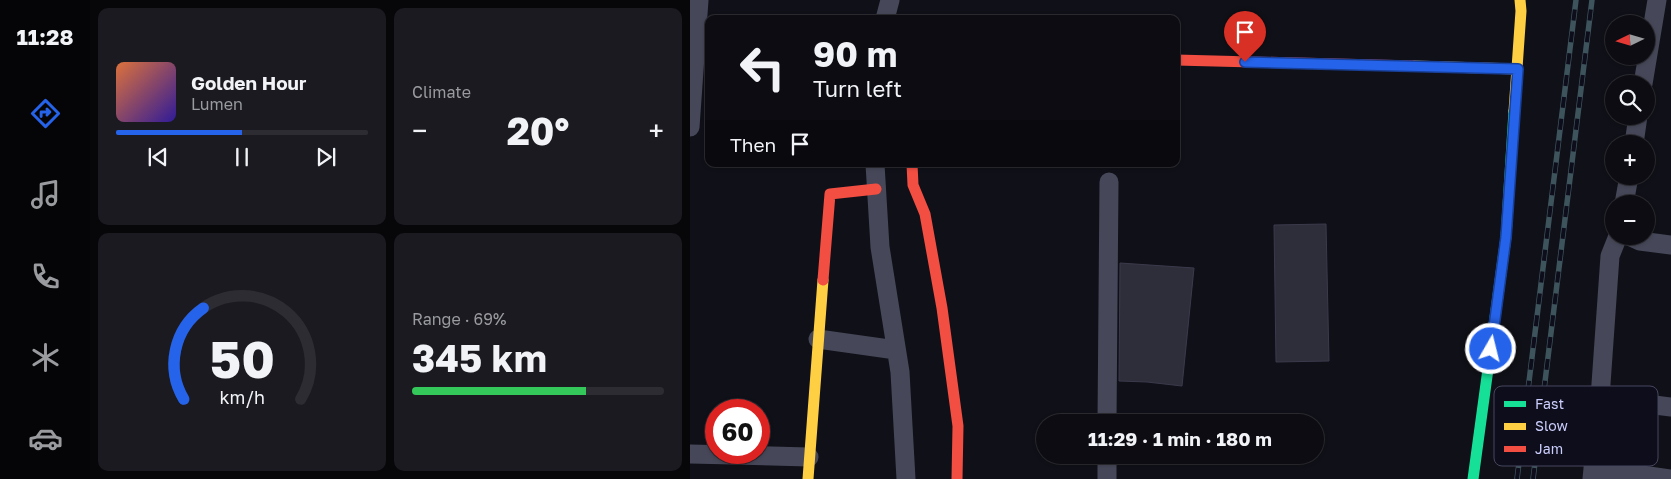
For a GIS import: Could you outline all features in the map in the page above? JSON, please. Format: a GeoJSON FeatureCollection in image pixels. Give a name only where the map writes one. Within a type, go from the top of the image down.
{"type":"FeatureCollection","features":[{"type":"Feature","properties":{"kind":"street"},"geometry":{"type":"LineString","coordinates":[[690,127],[701,90],[699,0]]}},
{"type":"Feature","properties":{"kind":"street"},"geometry":{"type":"LineString","coordinates":[[886,15],[890,0]]}},
{"type":"Feature","properties":{"kind":"street"},"geometry":{"type":"LineString","coordinates":[[1473,479],[1506,237],[1518,69],[1520,0]]}},
{"type":"Feature","properties":{"kind":"street"},"geometry":{"type":"LineString","coordinates":[[1645,75],[1657,0]]}},
{"type":"Feature","properties":{"kind":"street"},"geometry":{"type":"LineString","coordinates":[[1180,60],[1518,69]]}},
{"type":"Feature","properties":{"kind":"street"},"geometry":{"type":"LineString","coordinates":[[875,167],[880,246],[900,372],[906,479]]}},
{"type":"Feature","properties":{"kind":"street"},"geometry":{"type":"LineString","coordinates":[[912,167],[913,185],[925,214],[942,308],[958,426],[957,479]]}},
{"type":"Feature","properties":{"kind":"street"},"geometry":{"type":"LineString","coordinates":[[1107,414],[1109,182]]}},
{"type":"Feature","properties":{"kind":"street"},"geometry":{"type":"LineString","coordinates":[[808,479],[830,194],[876,189]]}},
{"type":"Feature","properties":{"kind":"street"},"geometry":{"type":"LineString","coordinates":[[1655,243],[1671,245]]}},
{"type":"Feature","properties":{"kind":"street"},"geometry":{"type":"LineString","coordinates":[[1601,386],[1610,256],[1614,245]]}},
{"type":"Feature","properties":{"kind":"street"},"geometry":{"type":"LineString","coordinates":[[818,339],[896,350]]}},
{"type":"Feature","properties":{"kind":"street"},"geometry":{"type":"LineString","coordinates":[[1658,405],[1671,407]]}},
{"type":"Feature","properties":{"kind":"street"},"geometry":{"type":"LineString","coordinates":[[690,454],[809,457]]}},
{"type":"Feature","properties":{"kind":"street"},"geometry":{"type":"LineString","coordinates":[[1107,464],[1107,479]]}},
{"type":"Feature","properties":{"kind":"street"},"geometry":{"type":"LineString","coordinates":[[1592,473],[1671,479]]}},
{"type":"Feature","properties":{"kind":"building"},"geometry":{"type":"Polygon","coordinates":[[[1326,224],[1329,361],[1276,362],[1274,225],[1326,224]]]}},
{"type":"Feature","properties":{"kind":"building"},"geometry":{"type":"Polygon","coordinates":[[[1120,263],[1194,268],[1182,386],[1119,381],[1120,263]]]}},
{"type":"Feature","properties":{"kind":"railway"},"geometry":{"type":"LineString","coordinates":[[1528,386],[1576,0]]}},
{"type":"Feature","properties":{"kind":"railway"},"geometry":{"type":"LineString","coordinates":[[1544,386],[1592,0]]}},
{"type":"Feature","properties":{"kind":"railway"},"geometry":{"type":"LineString","coordinates":[[1517,479],[1519,466]]}},
{"type":"Feature","properties":{"kind":"railway"},"geometry":{"type":"LineString","coordinates":[[1533,479],[1535,466]]}},
{"type":"Feature","properties":{"kind":"traffic: fast"},"geometry":{"type":"LineString","coordinates":[[1473,479],[1506,237],[1514,111]]}},
{"type":"Feature","properties":{"kind":"traffic: slow"},"geometry":{"type":"LineString","coordinates":[[1514,111],[1521,11],[1520,0]]}},
{"type":"Feature","properties":{"kind":"traffic: slow"},"geometry":{"type":"LineString","coordinates":[[1414,66],[1517,69]]}},
{"type":"Feature","properties":{"kind":"traffic: slow"},"geometry":{"type":"LineString","coordinates":[[808,479],[823,280]]}},
{"type":"Feature","properties":{"kind":"traffic: jam"},"geometry":{"type":"LineString","coordinates":[[1180,60],[1414,66]]}},
{"type":"Feature","properties":{"kind":"traffic: jam"},"geometry":{"type":"LineString","coordinates":[[912,167],[913,185],[925,214],[942,308],[958,426],[957,479]]}},
{"type":"Feature","properties":{"kind":"traffic: jam"},"geometry":{"type":"LineString","coordinates":[[823,280],[830,194],[876,189]]}},
{"type":"Feature","properties":{"kind":"route"},"geometry":{"type":"LineString","coordinates":[[1245,62],[1518,69],[1506,237],[1491,349]]}}]}
